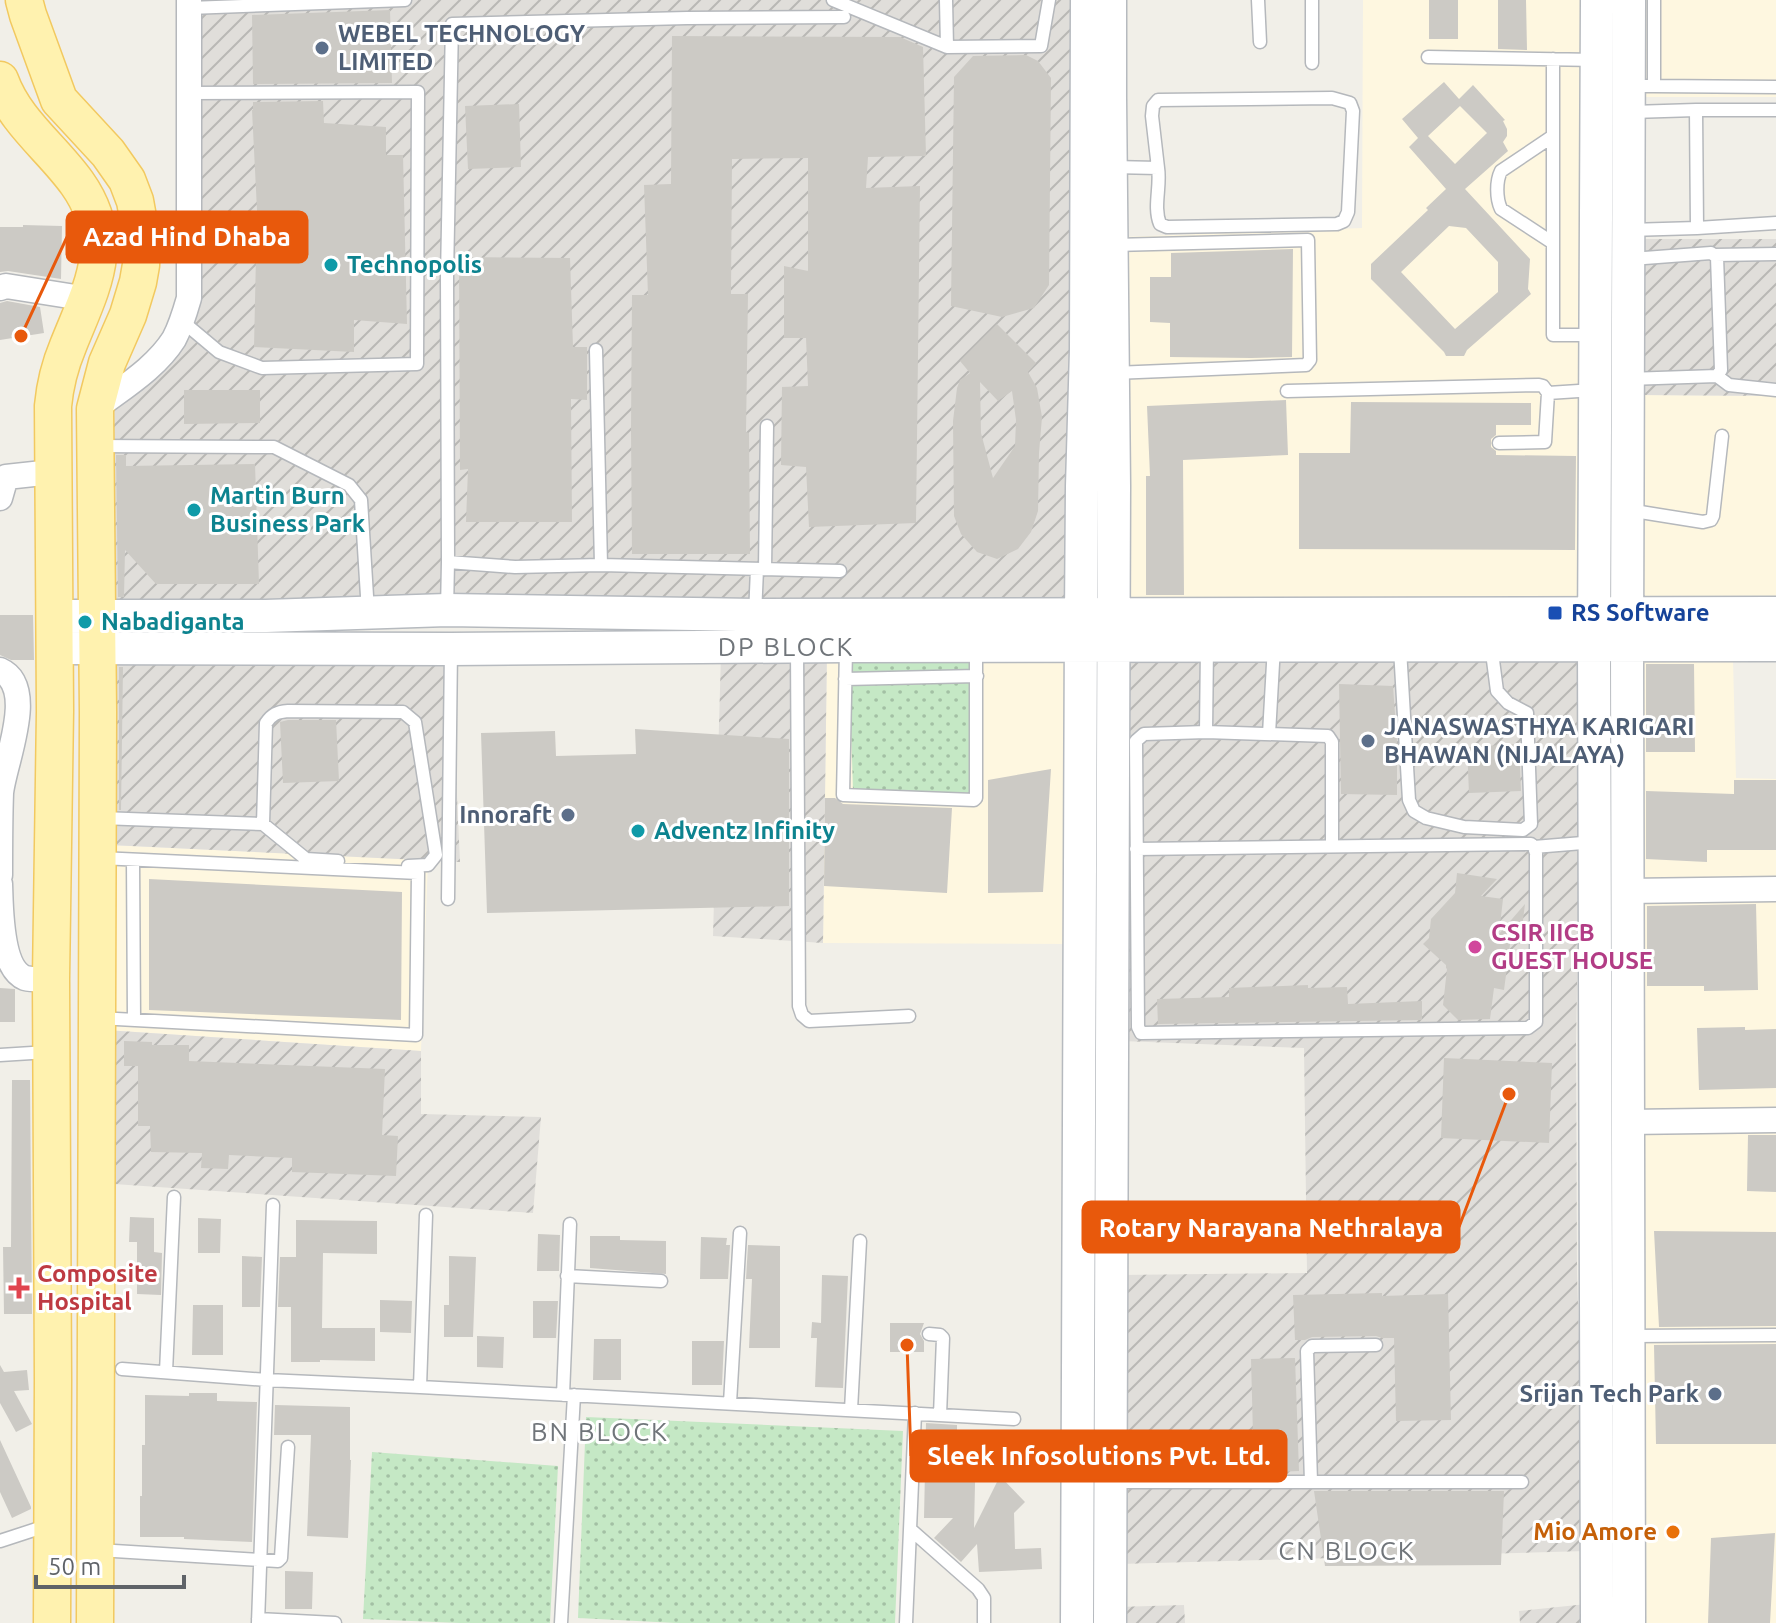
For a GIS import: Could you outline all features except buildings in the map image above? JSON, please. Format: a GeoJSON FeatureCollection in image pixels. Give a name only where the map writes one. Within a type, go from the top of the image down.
{"type":"FeatureCollection","features":[{"type":"Feature","properties":{"kind":"main road"},"geometry":{"type":"LineString","coordinates":[[24,0],[59,100],[108,153],[127,180],[135,201],[142,243],[138,282],[128,315],[107,363],[95,409],[95,1623]]}},
{"type":"Feature","properties":{"kind":"main road"},"geometry":{"type":"LineString","coordinates":[[2,89],[23,121],[89,200],[100,245],[97,271],[67,348],[55,387],[53,406],[52,1623]]}},
{"type":"Feature","properties":{"kind":"main road"},"geometry":{"type":"LineString","coordinates":[[52,1524],[95,1537]]}},
{"type":"Feature","properties":{"kind":"street"},"geometry":{"type":"LineString","coordinates":[[1597,0],[1619,86],[1628,245],[1629,1623]]}},
{"type":"Feature","properties":{"kind":"street"},"geometry":{"type":"LineString","coordinates":[[1597,1623],[1596,335],[1629,0]]}},
{"type":"Feature","properties":{"kind":"street"},"geometry":{"type":"LineString","coordinates":[[95,409],[153,365],[173,339],[189,298],[189,4]]}},
{"type":"Feature","properties":{"kind":"street"},"geometry":{"type":"LineString","coordinates":[[1077,1623],[1082,486],[1104,357],[1111,245],[1110,167],[1099,6]]}},
{"type":"Feature","properties":{"kind":"street"},"geometry":{"type":"LineString","coordinates":[[1099,6],[1104,357],[1114,630],[1110,1623]]}},
{"type":"Feature","properties":{"kind":"street"},"geometry":{"type":"LineString","coordinates":[[0,288],[6,286],[88,299]]}},
{"type":"Feature","properties":{"kind":"street"},"geometry":{"type":"LineString","coordinates":[[0,498],[6,477],[52,472]]}},
{"type":"Feature","properties":{"kind":"street"},"geometry":{"type":"LineString","coordinates":[[97,632],[266,616],[447,610],[755,615],[948,613],[1081,630],[1594,629],[1627,646],[1776,645]]}},
{"type":"Feature","properties":{"kind":"street"},"geometry":{"type":"LineString","coordinates":[[1114,630],[1207,646],[1491,644],[1594,629],[1627,613],[1776,613]]}},
{"type":"Feature","properties":{"kind":"street"},"geometry":{"type":"LineString","coordinates":[[54,632],[451,649],[846,646],[976,661],[1081,630]]}},
{"type":"Feature","properties":{"kind":"street"},"geometry":{"type":"LineString","coordinates":[[0,670],[10,675],[16,688],[17,708],[15,732],[1,792],[0,875]]}},
{"type":"Feature","properties":{"kind":"street"},"geometry":{"type":"LineString","coordinates":[[0,884],[2,929],[12,965],[23,977],[51,979]]}},
{"type":"Feature","properties":{"kind":"street"},"geometry":{"type":"LineString","coordinates":[[1627,891],[1776,889]]}},
{"type":"Feature","properties":{"kind":"street"},"geometry":{"type":"LineString","coordinates":[[1628,1122],[1776,1120]]}},
{"type":"Feature","properties":{"kind":"street"},"geometry":{"type":"LineString","coordinates":[[1596,1183],[1628,1186]]}},
{"type":"Feature","properties":{"kind":"street"},"geometry":{"type":"LineString","coordinates":[[1078,1515],[1110,1515]]}},
{"type":"Feature","properties":{"kind":"lane"},"geometry":{"type":"LineString","coordinates":[[189,4],[405,0]]}},
{"type":"Feature","properties":{"kind":"lane"},"geometry":{"type":"LineString","coordinates":[[833,0],[947,47],[1041,46],[1049,0]]}},
{"type":"Feature","properties":{"kind":"lane"},"geometry":{"type":"LineString","coordinates":[[946,0],[947,47]]}},
{"type":"Feature","properties":{"kind":"lane"},"geometry":{"type":"LineString","coordinates":[[1258,0],[1260,42]]}},
{"type":"Feature","properties":{"kind":"lane"},"geometry":{"type":"LineString","coordinates":[[1312,0],[1312,63]]}},
{"type":"Feature","properties":{"kind":"lane"},"geometry":{"type":"LineString","coordinates":[[1619,86],[1654,0]]}},
{"type":"Feature","properties":{"kind":"lane"},"geometry":{"type":"LineString","coordinates":[[447,610],[447,276],[452,24],[844,17]]}},
{"type":"Feature","properties":{"kind":"lane"},"geometry":{"type":"LineString","coordinates":[[1428,57],[1553,59],[1619,86],[1696,110],[1776,110]]}},
{"type":"Feature","properties":{"kind":"lane"},"geometry":{"type":"LineString","coordinates":[[1553,59],[1553,335],[1596,335]]}},
{"type":"Feature","properties":{"kind":"lane"},"geometry":{"type":"LineString","coordinates":[[1619,86],[1776,87]]}},
{"type":"Feature","properties":{"kind":"lane"},"geometry":{"type":"LineString","coordinates":[[182,321],[219,352],[262,368],[417,364],[418,92],[189,93]]}},
{"type":"Feature","properties":{"kind":"lane"},"geometry":{"type":"LineString","coordinates":[[1332,98],[1350,103],[1353,111],[1348,212],[1344,221],[1337,224],[1167,227],[1160,224],[1157,217],[1158,168],[1152,116],[1153,106],[1158,100],[1332,98]]}},
{"type":"Feature","properties":{"kind":"lane"},"geometry":{"type":"LineString","coordinates":[[1696,110],[1697,228]]}},
{"type":"Feature","properties":{"kind":"lane"},"geometry":{"type":"LineString","coordinates":[[1553,136],[1501,171],[1498,179],[1501,209],[1553,243]]}},
{"type":"Feature","properties":{"kind":"lane"},"geometry":{"type":"LineString","coordinates":[[1110,167],[1158,168]]}},
{"type":"Feature","properties":{"kind":"lane"},"geometry":{"type":"LineString","coordinates":[[1628,245],[1697,228],[1776,223]]}},
{"type":"Feature","properties":{"kind":"lane"},"geometry":{"type":"LineString","coordinates":[[1104,357],[1309,363],[1309,243],[1306,239],[1111,245]]}},
{"type":"Feature","properties":{"kind":"lane"},"geometry":{"type":"LineString","coordinates":[[1628,245],[1715,255],[1776,254]]}},
{"type":"Feature","properties":{"kind":"lane"},"geometry":{"type":"LineString","coordinates":[[1715,255],[1721,370],[1717,376]]}},
{"type":"Feature","properties":{"kind":"lane"},"geometry":{"type":"LineString","coordinates":[[596,350],[601,565]]}},
{"type":"Feature","properties":{"kind":"lane"},"geometry":{"type":"LineString","coordinates":[[1628,379],[1717,376],[1729,385],[1776,390]]}},
{"type":"Feature","properties":{"kind":"lane"},"geometry":{"type":"LineString","coordinates":[[1287,391],[1543,386],[1548,393],[1545,442],[1499,443]]}},
{"type":"Feature","properties":{"kind":"lane"},"geometry":{"type":"LineString","coordinates":[[1548,393],[1595,390]]}},
{"type":"Feature","properties":{"kind":"lane"},"geometry":{"type":"LineString","coordinates":[[755,615],[761,569],[767,426]]}},
{"type":"Feature","properties":{"kind":"lane"},"geometry":{"type":"LineString","coordinates":[[1627,510],[1703,522],[1711,520],[1722,436]]}},
{"type":"Feature","properties":{"kind":"lane"},"geometry":{"type":"LineString","coordinates":[[94,446],[274,447],[349,485],[361,500],[368,612]]}},
{"type":"Feature","properties":{"kind":"lane"},"geometry":{"type":"LineString","coordinates":[[448,562],[515,567],[601,565],[840,571]]}},
{"type":"Feature","properties":{"kind":"lane"},"geometry":{"type":"LineString","coordinates":[[1399,645],[1409,800],[1414,811],[1426,818],[1464,827],[1523,830],[1531,824],[1527,713],[1508,703],[1497,691],[1491,644]]}},
{"type":"Feature","properties":{"kind":"lane"},"geometry":{"type":"LineString","coordinates":[[845,679],[976,661],[976,798],[843,795],[845,679],[846,646]]}},
{"type":"Feature","properties":{"kind":"lane"},"geometry":{"type":"LineString","coordinates":[[1206,732],[1207,646]]}},
{"type":"Feature","properties":{"kind":"lane"},"geometry":{"type":"LineString","coordinates":[[1269,734],[1274,646]]}},
{"type":"Feature","properties":{"kind":"lane"},"geometry":{"type":"LineString","coordinates":[[797,647],[799,1006],[802,1015],[809,1021],[909,1016]]}},
{"type":"Feature","properties":{"kind":"lane"},"geometry":{"type":"LineString","coordinates":[[448,899],[451,649]]}},
{"type":"Feature","properties":{"kind":"lane"},"geometry":{"type":"LineString","coordinates":[[97,818],[263,824],[306,859],[418,867],[428,865],[436,855],[415,722],[403,712],[277,711],[271,715],[266,723],[263,824]]}},
{"type":"Feature","properties":{"kind":"lane"},"geometry":{"type":"LineString","coordinates":[[1332,846],[1332,742],[1328,736],[1206,732],[1144,734],[1136,741],[1138,1027],[1141,1033],[1533,1026],[1536,1022],[1534,847]]}},
{"type":"Feature","properties":{"kind":"lane"},"geometry":{"type":"LineString","coordinates":[[1136,849],[1531,844],[1534,847],[1595,842]]}},
{"type":"Feature","properties":{"kind":"lane"},"geometry":{"type":"LineString","coordinates":[[97,858],[418,873],[416,1035],[97,1018]]}},
{"type":"Feature","properties":{"kind":"lane"},"geometry":{"type":"LineString","coordinates":[[133,860],[134,1020]]}},
{"type":"Feature","properties":{"kind":"lane"},"geometry":{"type":"LineString","coordinates":[[0,1055],[51,1052]]}},
{"type":"Feature","properties":{"kind":"lane"},"geometry":{"type":"LineString","coordinates":[[166,1372],[174,1197]]}},
{"type":"Feature","properties":{"kind":"lane"},"geometry":{"type":"LineString","coordinates":[[273,1205],[258,1621],[335,1623]]}},
{"type":"Feature","properties":{"kind":"lane"},"geometry":{"type":"LineString","coordinates":[[420,1387],[426,1215]]}},
{"type":"Feature","properties":{"kind":"lane"},"geometry":{"type":"LineString","coordinates":[[561,1623],[569,1395],[567,1276],[570,1224]]}},
{"type":"Feature","properties":{"kind":"lane"},"geometry":{"type":"LineString","coordinates":[[730,1403],[740,1233]]}},
{"type":"Feature","properties":{"kind":"lane"},"geometry":{"type":"LineString","coordinates":[[851,1410],[860,1241]]}},
{"type":"Feature","properties":{"kind":"lane"},"geometry":{"type":"LineString","coordinates":[[567,1276],[661,1281]]}},
{"type":"Feature","properties":{"kind":"lane"},"geometry":{"type":"LineString","coordinates":[[929,1334],[943,1338],[940,1415]]}},
{"type":"Feature","properties":{"kind":"lane"},"geometry":{"type":"LineString","coordinates":[[1629,1336],[1776,1335]]}},
{"type":"Feature","properties":{"kind":"lane"},"geometry":{"type":"LineString","coordinates":[[1311,1482],[1307,1351],[1312,1346],[1376,1345]]}},
{"type":"Feature","properties":{"kind":"lane"},"geometry":{"type":"LineString","coordinates":[[122,1369],[267,1380],[1014,1419]]}},
{"type":"Feature","properties":{"kind":"lane"},"geometry":{"type":"LineString","coordinates":[[906,1623],[915,1413]]}},
{"type":"Feature","properties":{"kind":"lane"},"geometry":{"type":"LineString","coordinates":[[95,1537],[259,1561],[278,1561],[281,1558],[288,1447]]}},
{"type":"Feature","properties":{"kind":"lane"},"geometry":{"type":"LineString","coordinates":[[1110,1482],[1522,1482]]}},
{"type":"Feature","properties":{"kind":"lane"},"geometry":{"type":"LineString","coordinates":[[0,1541],[52,1524]]}},
{"type":"Feature","properties":{"kind":"lane"},"geometry":{"type":"LineString","coordinates":[[910,1529],[982,1594],[984,1623]]}},
{"type":"Feature","properties":{"kind":"shaded area"},"geometry":{"type":"Polygon","coordinates":[[[201,0],[1081,0],[1074,604],[104,609],[108,388],[177,344],[201,0]]]}},
{"type":"Feature","properties":{"kind":"shaded area"},"geometry":{"type":"Polygon","coordinates":[[[1363,0],[1588,0],[1587,605],[1118,610],[1121,237],[1362,228],[1363,0]]]}},
{"type":"Feature","properties":{"kind":"shaded area"},"geometry":{"type":"Polygon","coordinates":[[[1637,0],[1776,0],[1776,97],[1637,97],[1637,0]]]}},
{"type":"Feature","properties":{"kind":"shaded area"},"geometry":{"type":"Polygon","coordinates":[[[1636,239],[1776,239],[1776,396],[1638,395],[1636,239]]]}},
{"type":"Feature","properties":{"kind":"shaded area"},"geometry":{"type":"Polygon","coordinates":[[[1638,395],[1776,396],[1776,602],[1635,604],[1638,395]]]}},
{"type":"Feature","properties":{"kind":"shaded area"},"geometry":{"type":"Polygon","coordinates":[[[827,650],[1071,654],[1071,944],[823,943],[827,650]]]}},
{"type":"Feature","properties":{"kind":"shaded area"},"geometry":{"type":"Polygon","coordinates":[[[827,650],[823,943],[713,936],[721,654],[827,650]]]}},
{"type":"Feature","properties":{"kind":"shaded area"},"geometry":{"type":"Polygon","coordinates":[[[1583,656],[1576,1042],[1577,1274],[1586,1551],[1119,1564],[1119,1275],[1307,1273],[1304,1048],[1122,1041],[1124,659],[1583,656]]]}},
{"type":"Feature","properties":{"kind":"shaded area"},"geometry":{"type":"Polygon","coordinates":[[[1733,660],[1736,778],[1776,779],[1776,1114],[1639,1113],[1635,661],[1733,660]]]}},
{"type":"Feature","properties":{"kind":"shaded area"},"geometry":{"type":"Polygon","coordinates":[[[110,661],[451,663],[460,862],[110,845],[110,661]]]}},
{"type":"Feature","properties":{"kind":"shaded area"},"geometry":{"type":"Polygon","coordinates":[[[110,845],[428,860],[421,1051],[105,1030],[110,845]]]}},
{"type":"Feature","properties":{"kind":"shaded area"},"geometry":{"type":"Polygon","coordinates":[[[105,1030],[421,1051],[421,1114],[541,1117],[533,1213],[114,1184],[105,1030]]]}},
{"type":"Feature","properties":{"kind":"shaded area"},"geometry":{"type":"Polygon","coordinates":[[[1776,1133],[1776,1623],[1637,1623],[1635,1135],[1776,1133]]]}},
{"type":"Feature","properties":{"kind":"shaded area"},"geometry":{"type":"Polygon","coordinates":[[[1587,1604],[1587,1623],[1520,1623],[1519,1611],[1587,1604]]]}},
{"type":"Feature","properties":{"kind":"shaded area"},"geometry":{"type":"Polygon","coordinates":[[[1184,1605],[1185,1623],[1117,1623],[1117,1607],[1184,1605]]]}},
{"type":"Feature","properties":{"kind":"green space"},"geometry":{"type":"Polygon","coordinates":[[[849,658],[971,660],[973,794],[853,792],[849,658]]]}},
{"type":"Feature","properties":{"kind":"green space"},"geometry":{"type":"Polygon","coordinates":[[[586,1417],[903,1431],[895,1623],[676,1623],[578,1618],[586,1417]]]}},
{"type":"Feature","properties":{"kind":"green space"},"geometry":{"type":"Polygon","coordinates":[[[372,1452],[558,1466],[550,1623],[363,1619],[372,1452]]]}},
{"type":"Feature","properties":{"kind":"place","name":"WEBEL TECHNOLOGY LIMITED"},"geometry":{"type":"Point","coordinates":[322,48]}},
{"type":"Feature","properties":{"kind":"place","name":"Technopolis"},"geometry":{"type":"Point","coordinates":[331,265]}},
{"type":"Feature","properties":{"kind":"place","name":"Azad Hind Dhaba"},"geometry":{"type":"Point","coordinates":[21,336]}},
{"type":"Feature","properties":{"kind":"place","name":"Martin Burn Business Park"},"geometry":{"type":"Point","coordinates":[194,510]}},
{"type":"Feature","properties":{"kind":"place","name":"RS Software"},"geometry":{"type":"Point","coordinates":[1555,613]}},
{"type":"Feature","properties":{"kind":"place","name":"Nabadiganta"},"geometry":{"type":"Point","coordinates":[85,622]}},
{"type":"Feature","properties":{"kind":"place","name":"JANASWASTHYA KARIGARI BHAWAN (NIJALAYA)"},"geometry":{"type":"Point","coordinates":[1368,741]}},
{"type":"Feature","properties":{"kind":"place","name":"Innoraft"},"geometry":{"type":"Point","coordinates":[568,815]}},
{"type":"Feature","properties":{"kind":"place","name":"Adventz Infinity"},"geometry":{"type":"Point","coordinates":[638,831]}},
{"type":"Feature","properties":{"kind":"place","name":"CSIR IICB GUEST HOUSE"},"geometry":{"type":"Point","coordinates":[1475,947]}},
{"type":"Feature","properties":{"kind":"place","name":"Rotary Narayana Nethralaya"},"geometry":{"type":"Point","coordinates":[1509,1094]}},
{"type":"Feature","properties":{"kind":"place","name":"Composite Hospital"},"geometry":{"type":"Point","coordinates":[19,1288]}},
{"type":"Feature","properties":{"kind":"place","name":"Sleek Infosolutions Pvt. Ltd."},"geometry":{"type":"Point","coordinates":[907,1345]}},
{"type":"Feature","properties":{"kind":"place","name":"Srijan Tech Park"},"geometry":{"type":"Point","coordinates":[1715,1394]}},
{"type":"Feature","properties":{"kind":"place","name":"Mio Amore"},"geometry":{"type":"Point","coordinates":[1673,1532]}},
{"type":"Feature","properties":{"kind":"district","name":"DP BLOCK"},"geometry":{"type":"Point","coordinates":[786,647]}},
{"type":"Feature","properties":{"kind":"district","name":"BN BLOCK"},"geometry":{"type":"Point","coordinates":[600,1432]}},
{"type":"Feature","properties":{"kind":"district","name":"CN BLOCK"},"geometry":{"type":"Point","coordinates":[1347,1551]}}]}
